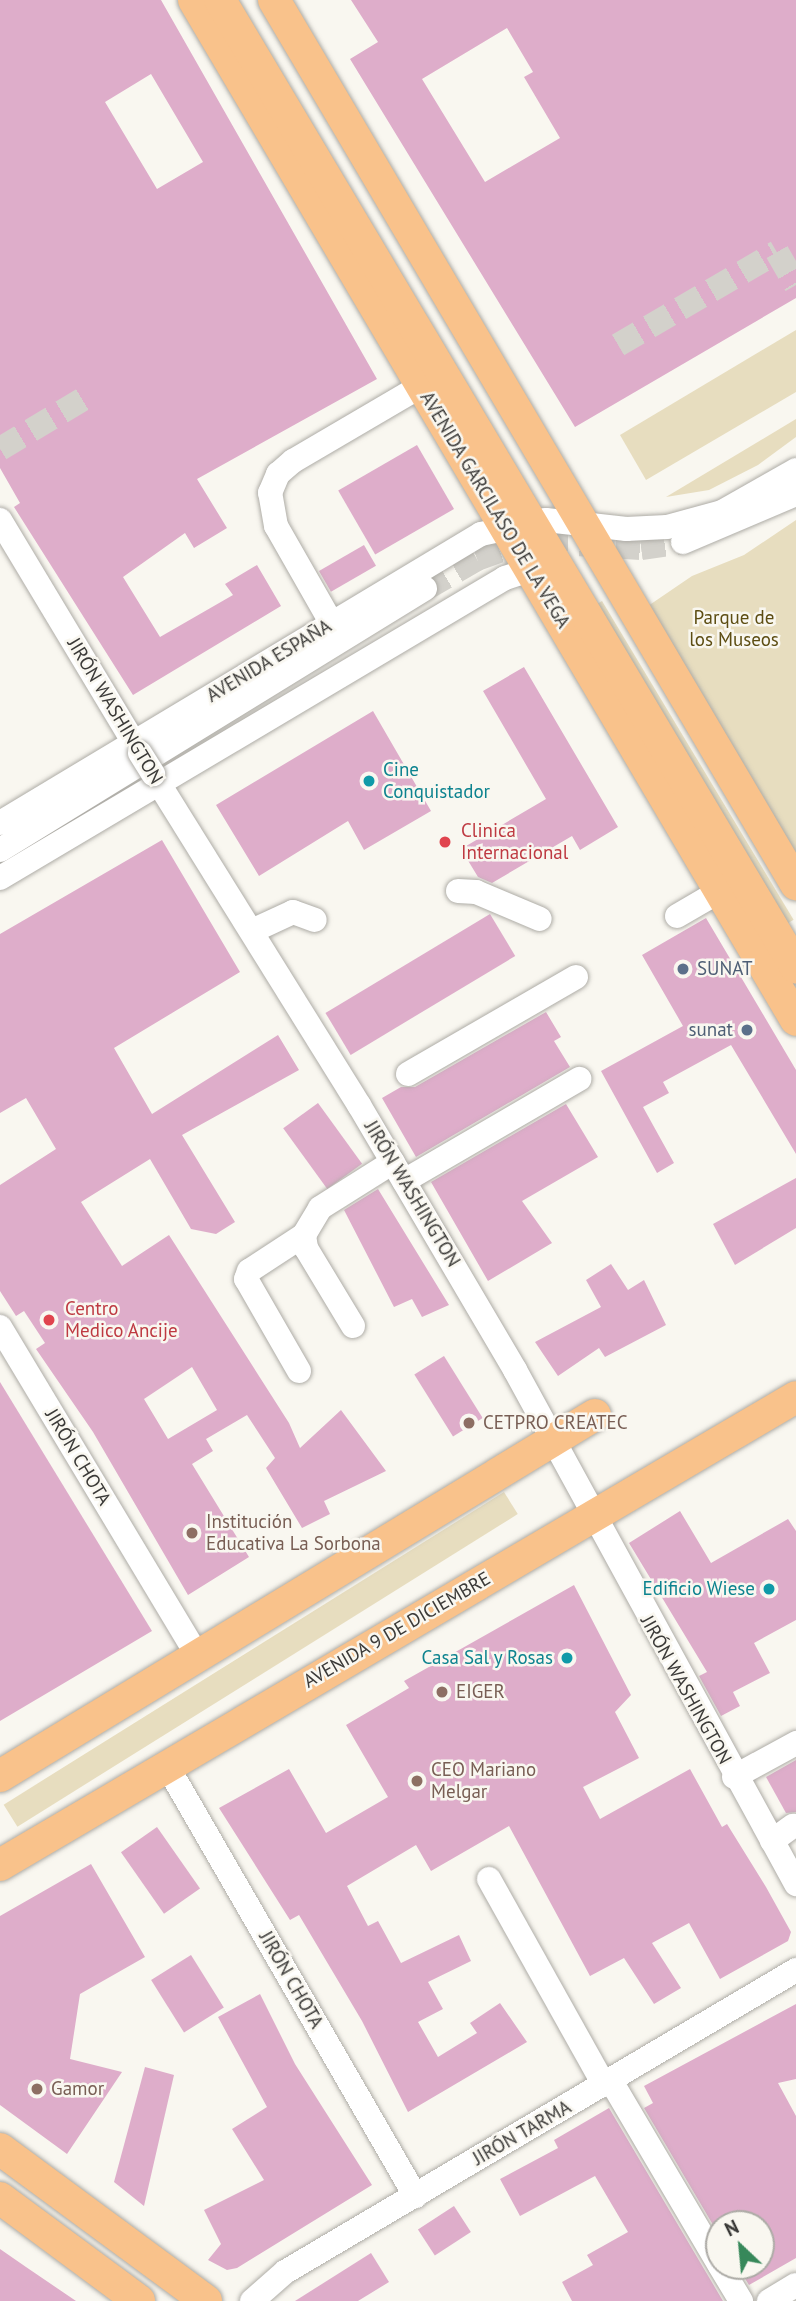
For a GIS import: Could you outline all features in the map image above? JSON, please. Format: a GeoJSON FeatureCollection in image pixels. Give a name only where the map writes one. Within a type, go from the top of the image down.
{"type":"FeatureCollection","features":[{"type":"Feature","properties":{"kind":"main road","name":"AVENIDA GARCILASO DE LA VEGA"},"geometry":{"type":"LineString","coordinates":[[194,0],[421,386],[526,544],[570,585],[796,967]]}},
{"type":"Feature","properties":{"kind":"main road","name":"AVENIDA GARCILASO DE LA VEGA"},"geometry":{"type":"LineString","coordinates":[[220,0],[526,544],[563,626],[796,1020]]}},
{"type":"Feature","properties":{"kind":"main road"},"geometry":{"type":"LineString","coordinates":[[274,0],[796,884]]}},
{"type":"Feature","properties":{"kind":"main road"},"geometry":{"type":"LineString","coordinates":[[563,626],[570,585]]}},
{"type":"Feature","properties":{"kind":"main road","name":"AVENIDA 9 DE DICIEMBRE"},"geometry":{"type":"LineString","coordinates":[[0,1865],[166,1764],[796,1397]]}},
{"type":"Feature","properties":{"kind":"main road"},"geometry":{"type":"LineString","coordinates":[[0,1776],[199,1658],[595,1415]]}},
{"type":"Feature","properties":{"kind":"main road"},"geometry":{"type":"LineString","coordinates":[[0,2149],[206,2301]]}},
{"type":"Feature","properties":{"kind":"main road"},"geometry":{"type":"LineString","coordinates":[[0,2198],[139,2301]]}},
{"type":"Feature","properties":{"kind":"street"},"geometry":{"type":"LineString","coordinates":[[332,624],[276,526],[270,493],[278,474],[293,461],[421,386]]}},
{"type":"Feature","properties":{"kind":"street","name":"AVENIDA ESPAÑA"},"geometry":{"type":"LineString","coordinates":[[0,822],[137,748],[465,543],[526,544],[581,522],[644,530],[693,521],[744,502],[796,470]]}},
{"type":"Feature","properties":{"kind":"street"},"geometry":{"type":"LineString","coordinates":[[0,878],[526,544],[554,478]]}},
{"type":"Feature","properties":{"kind":"street"},"geometry":{"type":"LineString","coordinates":[[683,542],[796,494]]}},
{"type":"Feature","properties":{"kind":"street","name":"JIRÓN WASHINGTON"},"geometry":{"type":"LineString","coordinates":[[0,520],[398,1171],[554,1442],[734,1777],[796,1884]]}},
{"type":"Feature","properties":{"kind":"street"},"geometry":{"type":"LineString","coordinates":[[0,850],[425,589]]}},
{"type":"Feature","properties":{"kind":"street"},"geometry":{"type":"LineString","coordinates":[[458,891],[477,892],[540,919]]}},
{"type":"Feature","properties":{"kind":"street"},"geometry":{"type":"LineString","coordinates":[[677,916],[720,891]]}},
{"type":"Feature","properties":{"kind":"street"},"geometry":{"type":"LineString","coordinates":[[252,931],[293,912],[315,920]]}},
{"type":"Feature","properties":{"kind":"street"},"geometry":{"type":"LineString","coordinates":[[408,1074],[576,977]]}},
{"type":"Feature","properties":{"kind":"street"},"geometry":{"type":"LineString","coordinates":[[299,1371],[246,1279],[249,1271],[304,1235],[320,1208],[579,1079]]}},
{"type":"Feature","properties":{"kind":"street"},"geometry":{"type":"LineString","coordinates":[[304,1235],[310,1255],[353,1326]]}},
{"type":"Feature","properties":{"kind":"street","name":"JIRÓN CHOTA"},"geometry":{"type":"LineString","coordinates":[[0,1327],[199,1658]]}},
{"type":"Feature","properties":{"kind":"street"},"geometry":{"type":"LineString","coordinates":[[734,1777],[796,1743]]}},
{"type":"Feature","properties":{"kind":"street","name":"JIRÓN CHOTA"},"geometry":{"type":"LineString","coordinates":[[166,1764],[415,2196]]}},
{"type":"Feature","properties":{"kind":"street"},"geometry":{"type":"LineString","coordinates":[[772,1841],[793,1826]]}},
{"type":"Feature","properties":{"kind":"street"},"geometry":{"type":"LineString","coordinates":[[489,1879],[607,2083],[705,2241]]}},
{"type":"Feature","properties":{"kind":"street","name":"JIRÓN TARMA"},"geometry":{"type":"LineString","coordinates":[[252,2301],[285,2272],[796,1970]]}},
{"type":"Feature","properties":{"kind":"street"},"geometry":{"type":"LineString","coordinates":[[729,2280],[741,2301]]}},
{"type":"Feature","properties":{"kind":"street"},"geometry":{"type":"LineString","coordinates":[[769,2301],[796,2285]]}},
{"type":"Feature","properties":{"kind":"green space"},"geometry":{"type":"Polygon","coordinates":[[[796,330],[796,392],[646,480],[620,435],[796,330]]]}},
{"type":"Feature","properties":{"kind":"green space"},"geometry":{"type":"Polygon","coordinates":[[[796,419],[796,437],[758,465],[709,490],[666,497],[796,419]]]}},
{"type":"Feature","properties":{"kind":"green space","name":"Parque de los Museos"},"geometry":{"type":"Polygon","coordinates":[[[796,520],[796,855],[648,606],[692,576],[744,555],[796,520]]]}},
{"type":"Feature","properties":{"kind":"green space"},"geometry":{"type":"Polygon","coordinates":[[[602,601],[794,920],[785,925],[593,606],[602,601]]]}},
{"type":"Feature","properties":{"kind":"green space"},"geometry":{"type":"Polygon","coordinates":[[[504,1492],[518,1514],[17,1827],[4,1805],[504,1492]]]}},
{"type":"Feature","properties":{"kind":"building"},"geometry":{"type":"Polygon","coordinates":[[[0,0],[161,0],[377,379],[197,479],[227,528],[194,548],[185,533],[123,577],[160,637],[233,595],[225,584],[257,565],[281,606],[133,695],[14,507],[20,503],[0,468],[0,0]],[[151,74],[105,102],[157,189],[203,162],[151,74]]]}},
{"type":"Feature","properties":{"kind":"building"},"geometry":{"type":"Polygon","coordinates":[[[351,0],[796,0],[796,298],[575,427],[350,59],[378,42],[351,0]],[[507,28],[422,79],[485,182],[560,138],[524,77],[533,72],[507,28]]]}},
{"type":"Feature","properties":{"kind":"building"},"geometry":{"type":"Polygon","coordinates":[[[417,445],[454,509],[375,555],[338,490],[417,445]]]}},
{"type":"Feature","properties":{"kind":"building"},"geometry":{"type":"Polygon","coordinates":[[[364,545],[376,566],[331,592],[319,571],[364,545]]]}},
{"type":"Feature","properties":{"kind":"building","name":"Clinica Internacional"},"geometry":{"type":"Polygon","coordinates":[[[524,667],[618,827],[580,850],[572,836],[492,883],[478,877],[461,849],[546,799],[483,691],[524,667]]]}},
{"type":"Feature","properties":{"kind":"building"},"geometry":{"type":"Polygon","coordinates":[[[373,711],[431,811],[364,850],[348,821],[259,876],[216,805],[373,711]]]}},
{"type":"Feature","properties":{"kind":"building"},"geometry":{"type":"Polygon","coordinates":[[[162,840],[240,972],[114,1048],[152,1114],[278,1035],[299,1070],[182,1135],[235,1222],[216,1234],[191,1229],[150,1159],[81,1202],[122,1266],[169,1235],[289,1423],[300,1448],[341,1410],[386,1471],[324,1501],[330,1514],[302,1528],[266,1468],[275,1458],[247,1415],[206,1439],[213,1451],[192,1464],[249,1557],[188,1595],[93,1432],[36,1349],[45,1343],[24,1311],[16,1316],[0,1291],[0,1185],[56,1149],[26,1098],[0,1113],[0,934],[162,840]],[[192,1367],[144,1399],[168,1439],[217,1410],[192,1367]]]}},
{"type":"Feature","properties":{"kind":"building"},"geometry":{"type":"Polygon","coordinates":[[[490,914],[515,956],[351,1055],[325,1013],[490,914]]]}},
{"type":"Feature","properties":{"kind":"building"},"geometry":{"type":"Polygon","coordinates":[[[706,918],[796,1070],[796,1154],[731,1045],[663,1082],[669,1093],[643,1107],[674,1163],[657,1173],[601,1071],[683,1026],[642,955],[706,918]]]}},
{"type":"Feature","properties":{"kind":"building"},"geometry":{"type":"Polygon","coordinates":[[[546,1012],[561,1037],[554,1041],[570,1067],[416,1157],[382,1098],[401,1087],[415,1087],[546,1012]]]}},
{"type":"Feature","properties":{"kind":"building"},"geometry":{"type":"Polygon","coordinates":[[[318,1103],[362,1164],[327,1189],[283,1128],[318,1103]]]}},
{"type":"Feature","properties":{"kind":"building"},"geometry":{"type":"Polygon","coordinates":[[[566,1104],[598,1157],[522,1201],[552,1243],[488,1281],[431,1182],[566,1104]]]}},
{"type":"Feature","properties":{"kind":"building"},"geometry":{"type":"Polygon","coordinates":[[[796,1178],[796,1228],[735,1265],[713,1224],[796,1178]]]}},
{"type":"Feature","properties":{"kind":"building"},"geometry":{"type":"Polygon","coordinates":[[[378,1189],[449,1305],[422,1317],[412,1299],[394,1307],[344,1210],[378,1189]]]}},
{"type":"Feature","properties":{"kind":"building"},"geometry":{"type":"Polygon","coordinates":[[[611,1264],[628,1290],[644,1280],[666,1325],[605,1357],[599,1348],[558,1376],[535,1342],[601,1307],[586,1280],[611,1264]]]}},
{"type":"Feature","properties":{"kind":"building"},"geometry":{"type":"Polygon","coordinates":[[[444,1356],[483,1418],[453,1436],[414,1375],[444,1356]]]}},
{"type":"Feature","properties":{"kind":"building"},"geometry":{"type":"Polygon","coordinates":[[[0,1382],[152,1631],[0,1721],[0,1382]]]}},
{"type":"Feature","properties":{"kind":"building"},"geometry":{"type":"Polygon","coordinates":[[[680,1511],[711,1563],[788,1519],[796,1531],[796,1620],[754,1643],[770,1673],[733,1692],[740,1706],[721,1716],[699,1676],[707,1672],[629,1543],[680,1511]]]}},
{"type":"Feature","properties":{"kind":"building"},"geometry":{"type":"Polygon","coordinates":[[[574,1585],[631,1695],[615,1712],[639,1758],[583,1787],[600,1819],[690,1769],[722,1827],[727,1824],[791,1932],[788,1941],[720,1979],[689,1923],[652,1943],[681,1988],[654,2004],[624,1958],[590,1976],[509,1826],[431,1871],[416,1845],[347,1886],[368,1926],[378,1921],[401,1963],[459,1935],[471,1961],[428,1982],[443,2009],[418,2022],[438,2057],[477,2033],[470,2023],[500,2003],[527,2042],[408,2112],[362,2021],[299,1915],[290,1920],[219,1808],[289,1769],[326,1833],[388,1797],[346,1725],[409,1688],[404,1681],[574,1585]]]}},
{"type":"Feature","properties":{"kind":"building"},"geometry":{"type":"Polygon","coordinates":[[[796,1760],[796,1812],[786,1813],[766,1777],[796,1760]]]}},
{"type":"Feature","properties":{"kind":"building"},"geometry":{"type":"Polygon","coordinates":[[[157,1827],[200,1888],[164,1914],[121,1852],[157,1827]]]}},
{"type":"Feature","properties":{"kind":"building"},"geometry":{"type":"Polygon","coordinates":[[[91,1864],[145,1957],[80,1994],[70,2059],[122,2072],[67,2154],[0,2105],[0,1916],[91,1864]]]}},
{"type":"Feature","properties":{"kind":"building"},"geometry":{"type":"Polygon","coordinates":[[[191,1955],[224,2008],[184,2032],[151,1980],[191,1955]]]}},
{"type":"Feature","properties":{"kind":"building"},"geometry":{"type":"Polygon","coordinates":[[[260,1994],[295,2064],[372,2185],[237,2268],[227,2270],[208,2260],[221,2244],[204,2210],[264,2180],[232,2129],[267,2107],[218,2017],[260,1994]]]}},
{"type":"Feature","properties":{"kind":"building"},"geometry":{"type":"Polygon","coordinates":[[[796,2004],[796,2079],[778,2083],[796,2116],[796,2258],[775,2270],[775,2210],[705,2211],[644,2108],[653,2103],[644,2086],[796,2004]]]}},
{"type":"Feature","properties":{"kind":"building"},"geometry":{"type":"Polygon","coordinates":[[[145,2067],[174,2075],[144,2206],[114,2182],[145,2067]]]}},
{"type":"Feature","properties":{"kind":"building"},"geometry":{"type":"Polygon","coordinates":[[[609,2108],[705,2271],[705,2280],[711,2280],[723,2301],[572,2301],[562,2282],[593,2265],[587,2255],[628,2232],[595,2176],[520,2216],[500,2179],[558,2148],[554,2140],[609,2108]]]}},
{"type":"Feature","properties":{"kind":"building"},"geometry":{"type":"Polygon","coordinates":[[[454,2206],[471,2232],[435,2255],[418,2229],[454,2206]]]}},
{"type":"Feature","properties":{"kind":"building"},"geometry":{"type":"Polygon","coordinates":[[[0,2249],[26,2267],[76,2301],[0,2301],[0,2249]]]}},
{"type":"Feature","properties":{"kind":"building"},"geometry":{"type":"Polygon","coordinates":[[[371,2253],[389,2282],[358,2301],[295,2301],[371,2253]]]}},
{"type":"Feature","properties":{"kind":"tunnel"},"geometry":{"type":"LineString","coordinates":[[618,345],[777,252],[796,285]]}},
{"type":"Feature","properties":{"kind":"tunnel"},"geometry":{"type":"LineString","coordinates":[[0,449],[85,398]]}},
{"type":"Feature","properties":{"kind":"tunnel"},"geometry":{"type":"LineString","coordinates":[[425,589],[477,559],[507,548],[544,542],[641,548],[683,542]]}},
{"type":"Feature","properties":{"kind":"place","name":"Cine Conquistador"},"geometry":{"type":"Point","coordinates":[369,781]}},
{"type":"Feature","properties":{"kind":"place","name":"Clinica Internacional"},"geometry":{"type":"Point","coordinates":[445,842]}},
{"type":"Feature","properties":{"kind":"place","name":"SUNAT"},"geometry":{"type":"Point","coordinates":[683,969]}},
{"type":"Feature","properties":{"kind":"place","name":"sunat"},"geometry":{"type":"Point","coordinates":[747,1030]}},
{"type":"Feature","properties":{"kind":"place","name":"Centro Medico Ancije"},"geometry":{"type":"Point","coordinates":[49,1320]}},
{"type":"Feature","properties":{"kind":"place","name":"CETPRO CREATEC"},"geometry":{"type":"Point","coordinates":[469,1423]}},
{"type":"Feature","properties":{"kind":"place","name":"Institución Educativa La Sorbona"},"geometry":{"type":"Point","coordinates":[192,1533]}},
{"type":"Feature","properties":{"kind":"place","name":"Edificio Wiese"},"geometry":{"type":"Point","coordinates":[769,1589]}},
{"type":"Feature","properties":{"kind":"place","name":"Casa Sal y Rosas"},"geometry":{"type":"Point","coordinates":[567,1658]}},
{"type":"Feature","properties":{"kind":"place","name":"EIGER"},"geometry":{"type":"Point","coordinates":[442,1692]}},
{"type":"Feature","properties":{"kind":"place","name":"CEO Mariano Melgar"},"geometry":{"type":"Point","coordinates":[417,1781]}},
{"type":"Feature","properties":{"kind":"place","name":"Gamor"},"geometry":{"type":"Point","coordinates":[37,2089]}}]}
